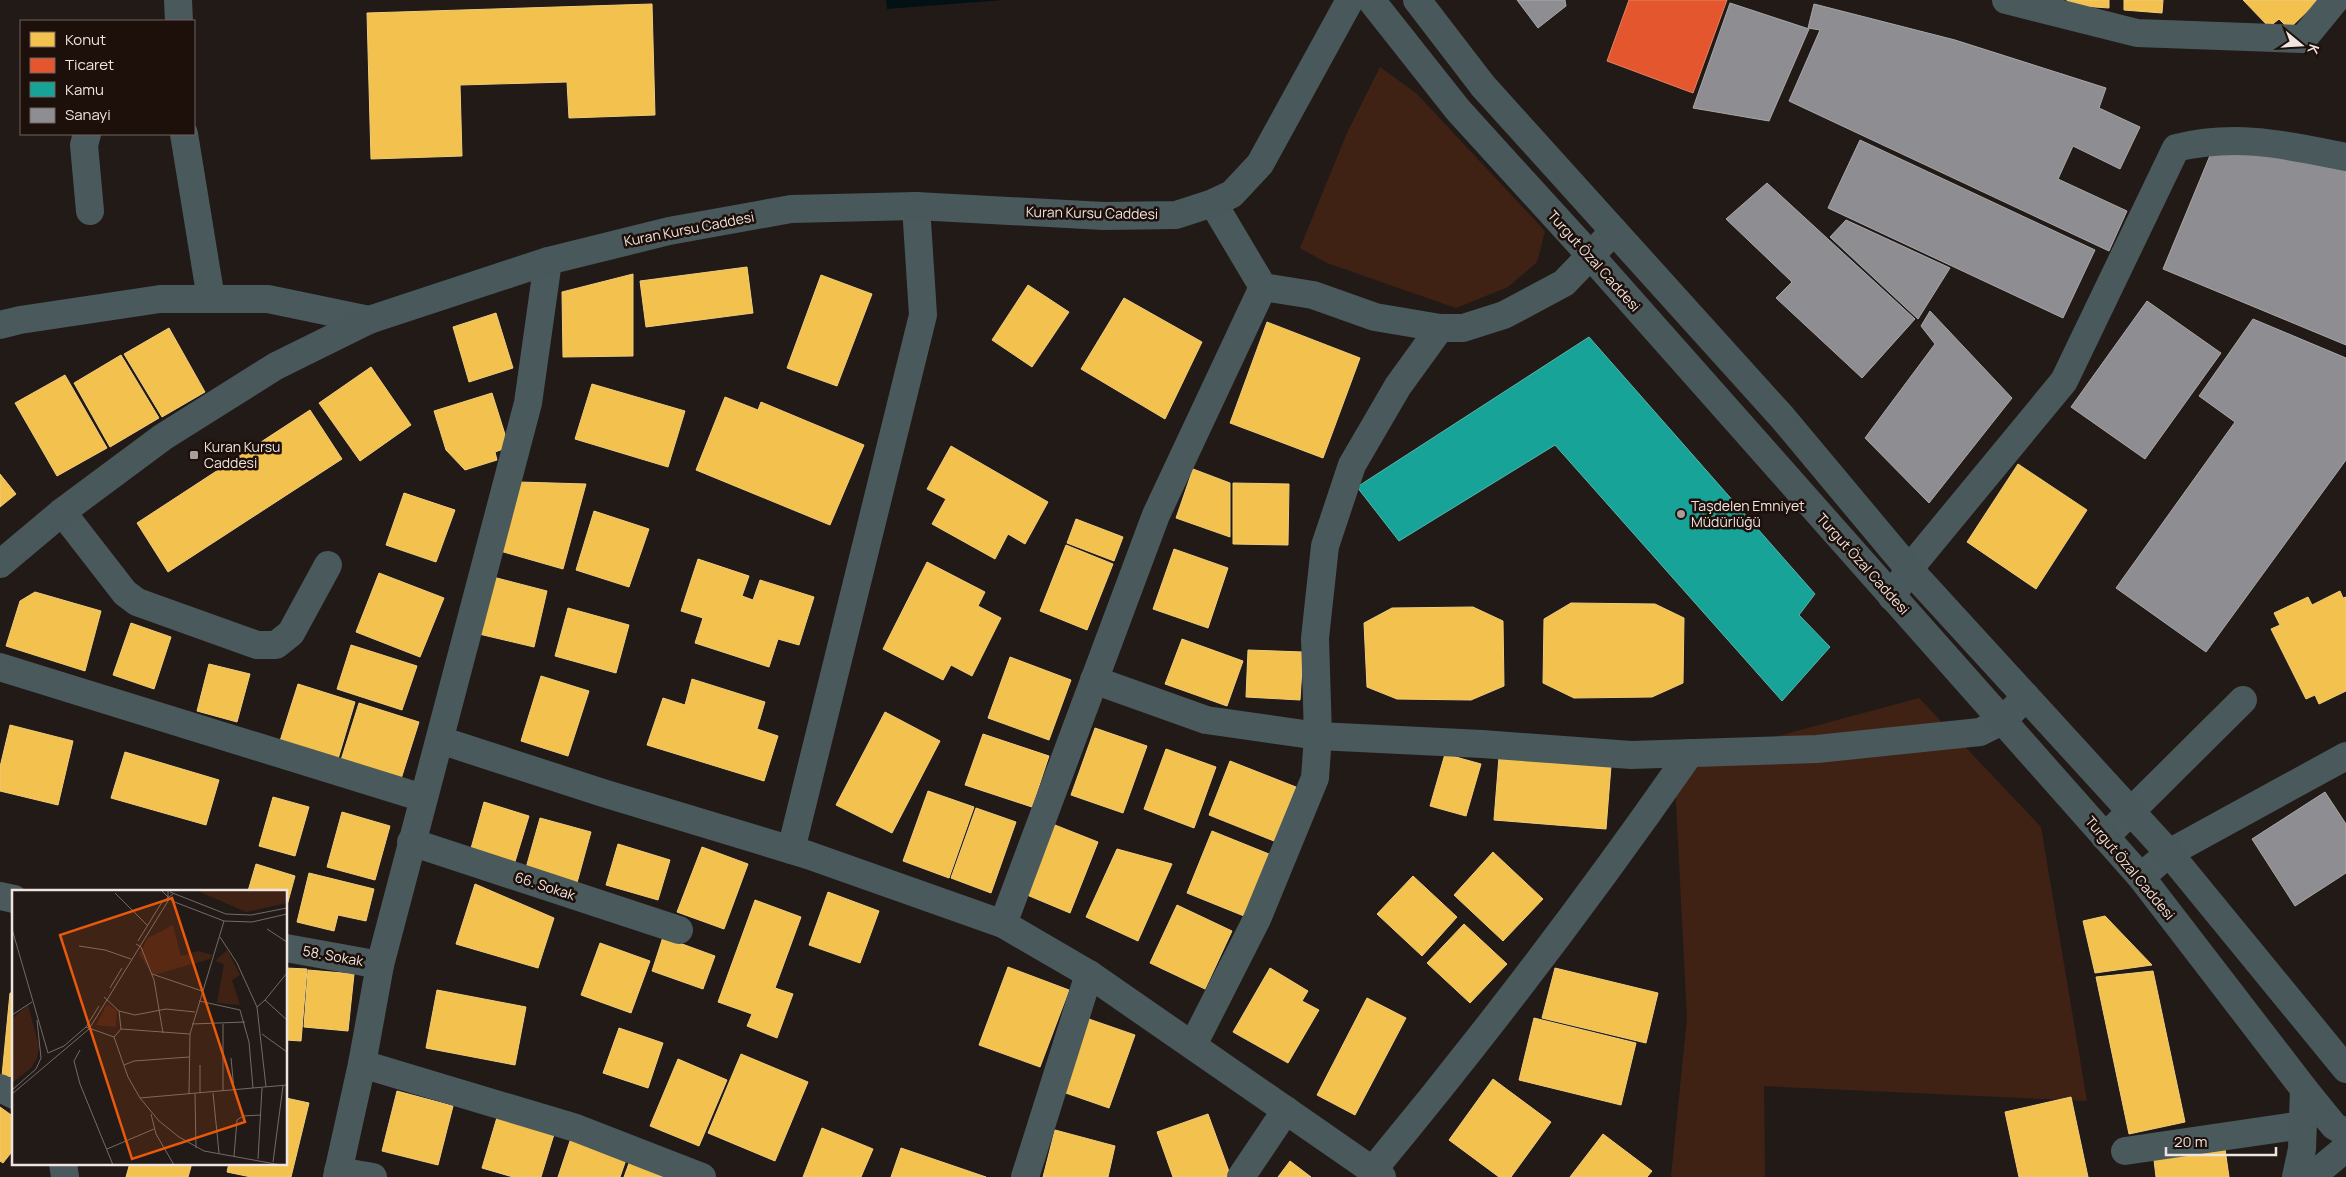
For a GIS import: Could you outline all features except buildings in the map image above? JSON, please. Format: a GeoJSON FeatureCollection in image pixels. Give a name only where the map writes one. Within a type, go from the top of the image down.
{"type":"FeatureCollection","features":[{"type":"Feature","properties":{"kind":"main road","name":"Kuran Kursu Caddesi"},"geometry":{"type":"LineString","coordinates":[[0,564],[62,512],[163,436],[276,366],[370,320],[548,261],[669,231],[791,209],[916,206],[1104,216],[1176,215],[1213,203],[1232,194],[1260,164],[1350,0]]}},
{"type":"Feature","properties":{"kind":"main road","name":"Turgut Özal Caddesi"},"geometry":{"type":"LineString","coordinates":[[1371,0],[1458,110],[1590,255],[2141,877],[2304,1089],[2334,1126],[2346,1134]]}},
{"type":"Feature","properties":{"kind":"main road"},"geometry":{"type":"LineString","coordinates":[[1417,0],[1483,86],[1782,417],[1908,569],[2169,853],[2346,1069]]}},
{"type":"Feature","properties":{"kind":"main road"},"geometry":{"type":"LineString","coordinates":[[2296,1177],[2302,1149],[2304,1089]]}},
{"type":"Feature","properties":{"kind":"main road"},"geometry":{"type":"LineString","coordinates":[[2311,1177],[2346,1148]]}},
{"type":"Feature","properties":{"kind":"street"},"geometry":{"type":"LineString","coordinates":[[178,0],[179,20]]}},
{"type":"Feature","properties":{"kind":"street"},"geometry":{"type":"LineString","coordinates":[[2006,0],[2137,33],[2303,39],[2335,0]]}},
{"type":"Feature","properties":{"kind":"street"},"geometry":{"type":"LineString","coordinates":[[87,135],[84,145],[90,211]]}},
{"type":"Feature","properties":{"kind":"street"},"geometry":{"type":"LineString","coordinates":[[184,135],[211,299]]}},
{"type":"Feature","properties":{"kind":"street"},"geometry":{"type":"LineString","coordinates":[[1892,596],[1908,569],[2064,381],[2176,148],[2204,141],[2242,140],[2273,143],[2346,157]]}},
{"type":"Feature","properties":{"kind":"street"},"geometry":{"type":"LineString","coordinates":[[1213,203],[1263,287]]}},
{"type":"Feature","properties":{"kind":"street"},"geometry":{"type":"LineString","coordinates":[[792,850],[923,315],[916,206]]}},
{"type":"Feature","properties":{"kind":"street"},"geometry":{"type":"LineString","coordinates":[[1263,287],[1313,294],[1375,317],[1440,328],[1464,328],[1504,315],[1564,283],[1614,231]]}},
{"type":"Feature","properties":{"kind":"street"},"geometry":{"type":"LineString","coordinates":[[373,1177],[337,1174],[362,1064],[380,965],[528,403],[548,261]]}},
{"type":"Feature","properties":{"kind":"street"},"geometry":{"type":"LineString","coordinates":[[1003,924],[1156,514],[1263,287]]}},
{"type":"Feature","properties":{"kind":"street"},"geometry":{"type":"LineString","coordinates":[[0,325],[20,320],[160,299],[268,299],[370,320]]}},
{"type":"Feature","properties":{"kind":"street"},"geometry":{"type":"LineString","coordinates":[[1193,1044],[1257,919],[1315,778],[1318,736],[1316,638],[1325,546],[1352,466],[1398,386],[1440,328]]}},
{"type":"Feature","properties":{"kind":"street"},"geometry":{"type":"LineString","coordinates":[[62,512],[125,593],[137,602],[257,645],[276,645],[291,633],[328,566]]}},
{"type":"Feature","properties":{"kind":"street"},"geometry":{"type":"LineString","coordinates":[[0,667],[423,798]]}},
{"type":"Feature","properties":{"kind":"street"},"geometry":{"type":"LineString","coordinates":[[1094,680],[1206,720],[1318,736],[1482,744],[1631,755],[1817,749],[1980,732],[2002,721],[2026,697]]}},
{"type":"Feature","properties":{"kind":"street"},"geometry":{"type":"LineString","coordinates":[[2105,836],[2243,700]]}},
{"type":"Feature","properties":{"kind":"street"},"geometry":{"type":"LineString","coordinates":[[440,740],[604,794],[792,850],[1003,924],[1089,974],[1193,1044],[1378,1174],[1622,850],[1690,753]]}},
{"type":"Feature","properties":{"kind":"street"},"geometry":{"type":"LineString","coordinates":[[2141,877],[2169,853],[2346,756]]}},
{"type":"Feature","properties":{"kind":"street","name":"66. Sokak"},"geometry":{"type":"LineString","coordinates":[[411,842],[679,930]]}},
{"type":"Feature","properties":{"kind":"street","name":"58. Sokak"},"geometry":{"type":"LineString","coordinates":[[288,948],[380,965]]}},
{"type":"Feature","properties":{"kind":"street"},"geometry":{"type":"LineString","coordinates":[[1025,1177],[1089,974]]}},
{"type":"Feature","properties":{"kind":"street"},"geometry":{"type":"LineString","coordinates":[[362,1064],[576,1128],[702,1177]]}},
{"type":"Feature","properties":{"kind":"street"},"geometry":{"type":"LineString","coordinates":[[0,1088],[12,1095]]}},
{"type":"Feature","properties":{"kind":"street"},"geometry":{"type":"LineString","coordinates":[[1241,1177],[1286,1110]]}},
{"type":"Feature","properties":{"kind":"street"},"geometry":{"type":"LineString","coordinates":[[2125,1151],[2303,1125]]}},
{"type":"Feature","properties":{"kind":"street"},"geometry":{"type":"LineString","coordinates":[[63,1164],[65,1177]]}},
{"type":"Feature","properties":{"kind":"shaded area"},"geometry":{"type":"Polygon","coordinates":[[[886,0],[1004,0],[887,9],[886,0]]]}},
{"type":"Feature","properties":{"kind":"shaded area"},"geometry":{"type":"Polygon","coordinates":[[[1380,67],[1416,93],[1545,231],[1537,262],[1508,287],[1456,308],[1327,263],[1300,248],[1347,133],[1380,67]]]}},
{"type":"Feature","properties":{"kind":"shaded area"},"geometry":{"type":"Polygon","coordinates":[[[1919,698],[2041,827],[2087,1101],[1764,1086],[1765,1177],[1671,1177],[1687,1018],[1674,764],[1919,698]]]}},
{"type":"Feature","properties":{"kind":"place","name":"Kuran Kursu Caddesi"},"geometry":{"type":"Point","coordinates":[194,455]}},
{"type":"Feature","properties":{"kind":"place","name":"Taşdelen Emniyet Müdürlüğü"},"geometry":{"type":"Point","coordinates":[1681,514]}}]}
